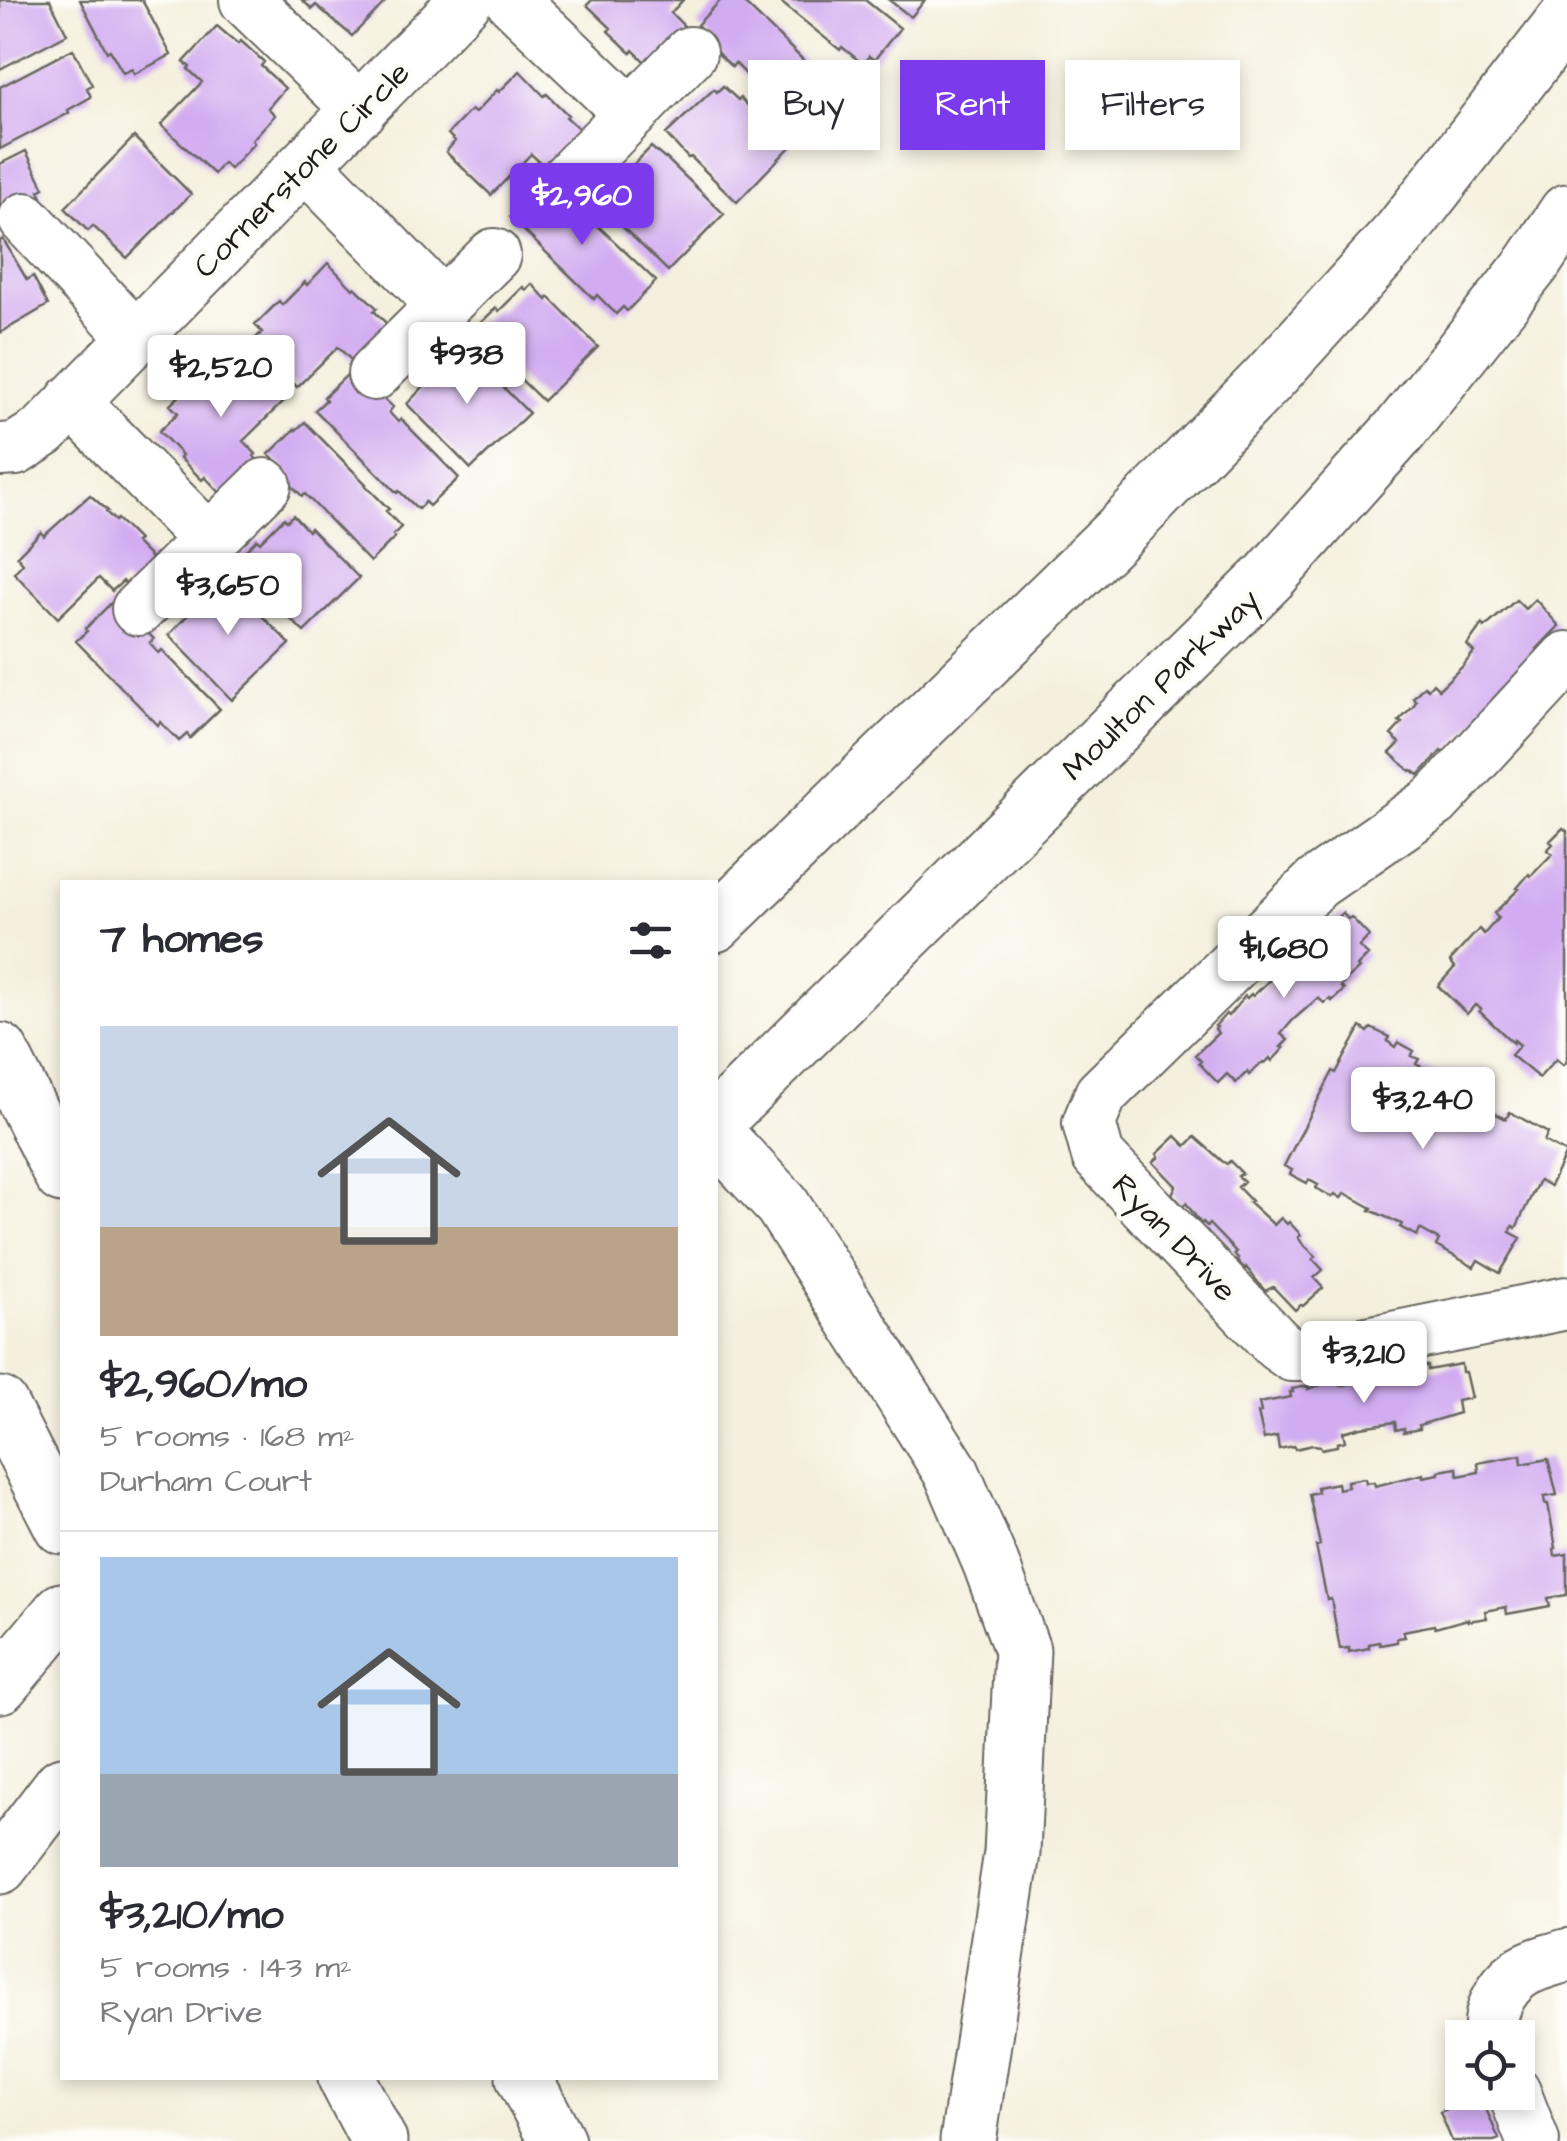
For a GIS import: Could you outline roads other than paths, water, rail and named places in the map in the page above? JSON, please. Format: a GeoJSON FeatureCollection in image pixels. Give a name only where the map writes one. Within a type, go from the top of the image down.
{"type":"FeatureCollection","features":[{"type":"Feature","properties":{"kind":"main road"},"geometry":{"type":"LineString","coordinates":[[718,921],[1128,522],[1268,379],[1400,234],[1567,18]]}},
{"type":"Feature","properties":{"kind":"main road","name":"Moulton Parkway"},"geometry":{"type":"LineString","coordinates":[[718,1119],[1270,576],[1401,429],[1567,212]]}},
{"type":"Feature","properties":{"kind":"main road"},"geometry":{"type":"LineString","coordinates":[[0,1051],[60,1170]]}},
{"type":"Feature","properties":{"kind":"main road"},"geometry":{"type":"LineString","coordinates":[[718,1135],[782,1205],[952,1473],[1022,1650],[1012,1853],[968,2141]]}},
{"type":"Feature","properties":{"kind":"main road"},"geometry":{"type":"LineString","coordinates":[[0,1405],[60,1522]]}},
{"type":"Feature","properties":{"kind":"main road"},"geometry":{"type":"LineString","coordinates":[[0,1685],[60,1613]]}},
{"type":"Feature","properties":{"kind":"main road"},"geometry":{"type":"LineString","coordinates":[[0,1866],[60,1788]]}},
{"type":"Feature","properties":{"kind":"main road"},"geometry":{"type":"LineString","coordinates":[[347,2080],[379,2141]]}},
{"type":"Feature","properties":{"kind":"main road"},"geometry":{"type":"LineString","coordinates":[[525,2080],[557,2141]]}},
{"type":"Feature","properties":{"kind":"street"},"geometry":{"type":"LineString","coordinates":[[246,0],[360,110]]}},
{"type":"Feature","properties":{"kind":"street","name":"Cornerstone Circle"},"geometry":{"type":"LineString","coordinates":[[0,450],[16,448],[44,430],[466,0]]}},
{"type":"Feature","properties":{"kind":"street"},"geometry":{"type":"LineString","coordinates":[[512,0],[631,114]]}},
{"type":"Feature","properties":{"kind":"street"},"geometry":{"type":"LineString","coordinates":[[563,183],[690,52]]}},
{"type":"Feature","properties":{"kind":"street"},"geometry":{"type":"LineString","coordinates":[[306,165],[443,305]]}},
{"type":"Feature","properties":{"kind":"street"},"geometry":{"type":"LineString","coordinates":[[25,218],[136,337]]}},
{"type":"Feature","properties":{"kind":"street"},"geometry":{"type":"LineString","coordinates":[[374,374],[494,255]]}},
{"type":"Feature","properties":{"kind":"street"},"geometry":{"type":"LineString","coordinates":[[72,402],[208,540]]}},
{"type":"Feature","properties":{"kind":"street"},"geometry":{"type":"LineString","coordinates":[[138,609],[265,485]]}},
{"type":"Feature","properties":{"kind":"street","name":"Ryan Drive"},"geometry":{"type":"LineString","coordinates":[[1567,658],[1436,801],[1317,883],[1101,1094],[1089,1123],[1098,1156],[1278,1345],[1292,1355],[1567,1303]]}},
{"type":"Feature","properties":{"kind":"street"},"geometry":{"type":"LineString","coordinates":[[1494,2019],[1520,1973],[1567,1955]]}},
{"type":"Feature","properties":{"kind":"street"},"geometry":{"type":"LineString","coordinates":[[1521,2110],[1533,2141]]}}]}
